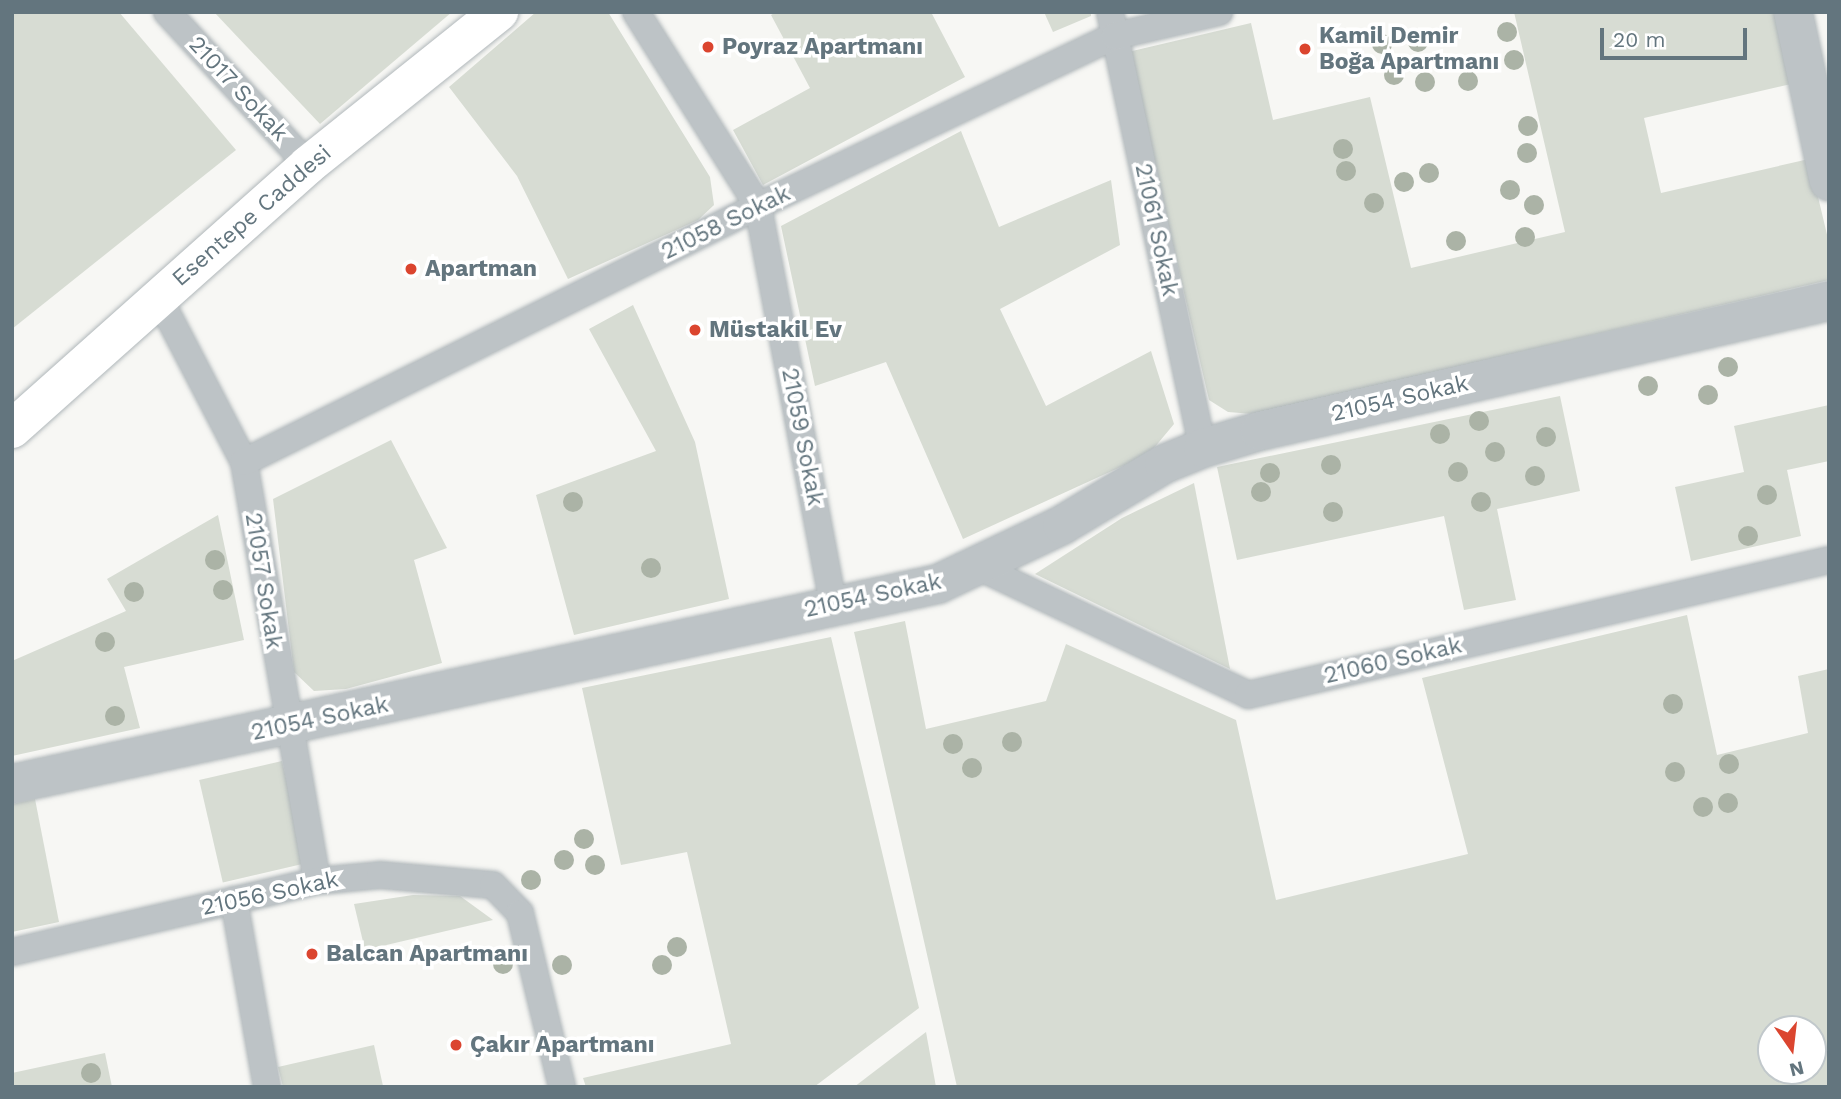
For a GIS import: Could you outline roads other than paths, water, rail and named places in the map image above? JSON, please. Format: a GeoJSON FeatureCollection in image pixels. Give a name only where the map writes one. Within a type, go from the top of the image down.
{"type":"FeatureCollection","features":[{"type":"Feature","properties":{"kind":"main road","name":"Esentepe Caddesi"},"geometry":{"type":"LineString","coordinates":[[12,429],[308,165],[499,12]]}},
{"type":"Feature","properties":{"kind":"street"},"geometry":{"type":"LineString","coordinates":[[1793,12],[1829,181]]}},
{"type":"Feature","properties":{"kind":"street","name":"21054 Sokak"},"geometry":{"type":"LineString","coordinates":[[12,784],[287,727],[833,604],[927,587],[979,567],[1164,464],[1203,448],[1260,431],[1829,301]]}},
{"type":"Feature","properties":{"kind":"lane","name":"21017 Sokak"},"geometry":{"type":"LineString","coordinates":[[167,12],[308,165]]}},
{"type":"Feature","properties":{"kind":"lane","name":"21059 Sokak"},"geometry":{"type":"LineString","coordinates":[[636,12],[758,206],[833,604]]}},
{"type":"Feature","properties":{"kind":"lane","name":"21058 Sokak"},"geometry":{"type":"LineString","coordinates":[[244,462],[758,206],[1112,24],[1219,12]]}},
{"type":"Feature","properties":{"kind":"lane","name":"21061 Sokak"},"geometry":{"type":"LineString","coordinates":[[1112,24],[1203,448]]}},
{"type":"Feature","properties":{"kind":"lane","name":"21057 Sokak"},"geometry":{"type":"LineString","coordinates":[[159,298],[244,462],[287,727],[317,881]]}},
{"type":"Feature","properties":{"kind":"lane","name":"21060 Sokak"},"geometry":{"type":"LineString","coordinates":[[979,567],[1248,695],[1829,559]]}},
{"type":"Feature","properties":{"kind":"lane","name":"21056 Sokak"},"geometry":{"type":"LineString","coordinates":[[12,952],[317,881],[380,875],[493,885],[520,913],[562,1087]]}},
{"type":"Feature","properties":{"kind":"lane"},"geometry":{"type":"LineString","coordinates":[[234,900],[267,1087]]}},
{"type":"Feature","properties":{"kind":"place","name":"Poyraz Apartmanı"},"geometry":{"type":"Point","coordinates":[708,47]}},
{"type":"Feature","properties":{"kind":"place","name":"Kamil Demir Boğa Apartmanı"},"geometry":{"type":"Point","coordinates":[1305,49]}},
{"type":"Feature","properties":{"kind":"place","name":"Apartman"},"geometry":{"type":"Point","coordinates":[411,269]}},
{"type":"Feature","properties":{"kind":"place","name":"Müstakil Ev"},"geometry":{"type":"Point","coordinates":[695,330]}},
{"type":"Feature","properties":{"kind":"place","name":"Balcan Apartmanı"},"geometry":{"type":"Point","coordinates":[312,954]}},
{"type":"Feature","properties":{"kind":"place","name":"Çakır Apartmanı"},"geometry":{"type":"Point","coordinates":[456,1045]}}]}
